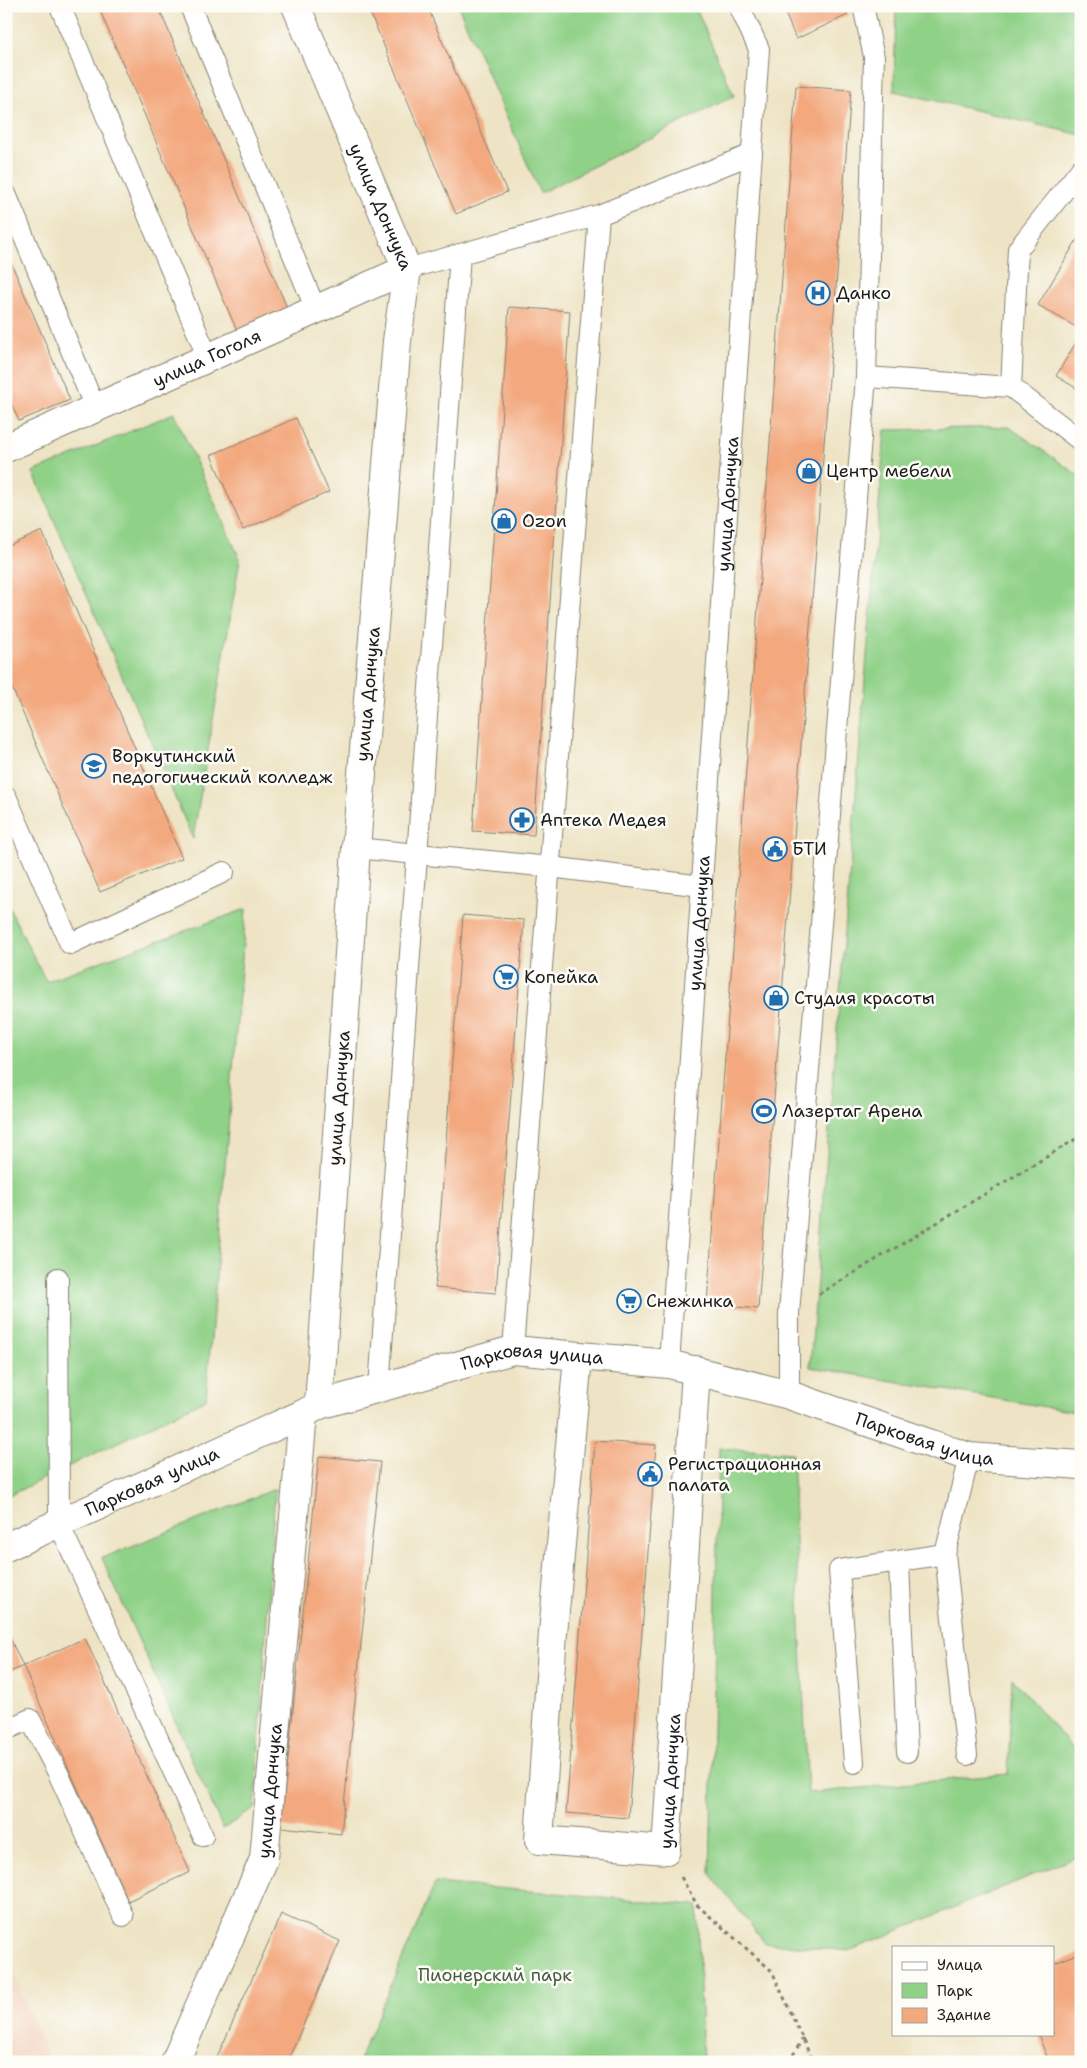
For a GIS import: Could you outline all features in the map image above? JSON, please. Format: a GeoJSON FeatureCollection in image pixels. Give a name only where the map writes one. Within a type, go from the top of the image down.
{"type":"FeatureCollection","features":[{"type":"Feature","properties":{"kind":"street","name":"улица Дончука"},"geometry":{"type":"LineString","coordinates":[[175,2062],[264,1859],[311,1409],[397,342],[407,269],[296,6]]}},
{"type":"Feature","properties":{"kind":"street","name":"улица Гоголя"},"geometry":{"type":"LineString","coordinates":[[6,448],[407,269]]}},
{"type":"Feature","properties":{"kind":"street","name":"Парковая улица"},"geometry":{"type":"LineString","coordinates":[[6,1547],[311,1409],[513,1350],[669,1364],[789,1394],[968,1457],[1081,1465]]}},
{"type":"Feature","properties":{"kind":"street","name":"улица Дончука"},"geometry":{"type":"LineString","coordinates":[[578,1356],[553,1633],[539,1840],[666,1850],[696,1370]]}},
{"type":"Feature","properties":{"kind":"lane"},"geometry":{"type":"LineString","coordinates":[[60,6],[208,358]]}},
{"type":"Feature","properties":{"kind":"lane"},"geometry":{"type":"LineString","coordinates":[[190,6],[316,310]]}},
{"type":"Feature","properties":{"kind":"lane","name":"улица Дончука"},"geometry":{"type":"LineString","coordinates":[[669,1364],[758,49],[739,6]]}},
{"type":"Feature","properties":{"kind":"lane"},"geometry":{"type":"LineString","coordinates":[[789,1394],[789,1312],[866,377],[874,57],[863,6]]}},
{"type":"Feature","properties":{"kind":"lane"},"geometry":{"type":"LineString","coordinates":[[407,269],[599,215],[752,154]]}},
{"type":"Feature","properties":{"kind":"lane"},"geometry":{"type":"LineString","coordinates":[[1011,387],[1018,249],[1081,169]]}},
{"type":"Feature","properties":{"kind":"lane"},"geometry":{"type":"LineString","coordinates":[[6,194],[96,408]]}},
{"type":"Feature","properties":{"kind":"lane"},"geometry":{"type":"LineString","coordinates":[[513,1350],[599,215]]}},
{"type":"Feature","properties":{"kind":"lane"},"geometry":{"type":"LineString","coordinates":[[379,1388],[460,254]]}},
{"type":"Feature","properties":{"kind":"lane"},"geometry":{"type":"LineString","coordinates":[[866,377],[1011,387],[1081,441]]}},
{"type":"Feature","properties":{"kind":"lane"},"geometry":{"type":"LineString","coordinates":[[6,796],[70,944],[224,872]]}},
{"type":"Feature","properties":{"kind":"lane"},"geometry":{"type":"LineString","coordinates":[[356,848],[702,886]]}},
{"type":"Feature","properties":{"kind":"lane"},"geometry":{"type":"LineString","coordinates":[[58,1278],[59,1524],[203,1836]]}},
{"type":"Feature","properties":{"kind":"lane"},"geometry":{"type":"LineString","coordinates":[[967,1755],[945,1554],[968,1457]]}},
{"type":"Feature","properties":{"kind":"lane"},"geometry":{"type":"LineString","coordinates":[[854,1763],[839,1570],[945,1554]]}},
{"type":"Feature","properties":{"kind":"lane"},"geometry":{"type":"LineString","coordinates":[[899,1562],[908,1752]]}},
{"type":"Feature","properties":{"kind":"lane"},"geometry":{"type":"LineString","coordinates":[[6,1730],[30,1719],[58,1773],[123,1916]]}},
{"type":"Feature","properties":{"kind":"path"},"geometry":{"type":"LineString","coordinates":[[789,1312],[1081,1136]]}},
{"type":"Feature","properties":{"kind":"path"},"geometry":{"type":"LineString","coordinates":[[666,1850],[697,1905],[772,1971],[813,2062]]}},
{"type":"Feature","properties":{"kind":"path"},"geometry":{"type":"LineString","coordinates":[[789,2062],[803,2038]]}},
{"type":"Feature","properties":{"kind":"shaded area"},"geometry":{"type":"Polygon","coordinates":[[[6,1954],[49,2062],[6,2062],[6,1954]]]}},
{"type":"Feature","properties":{"kind":"green space"},"geometry":{"type":"Polygon","coordinates":[[[458,6],[695,6],[734,96],[540,193],[458,6]]]}},
{"type":"Feature","properties":{"kind":"green space"},"geometry":{"type":"Polygon","coordinates":[[[896,6],[1081,6],[1081,135],[894,91],[896,6]]]}},
{"type":"Feature","properties":{"kind":"green space"},"geometry":{"type":"Polygon","coordinates":[[[174,413],[240,559],[193,839],[33,472],[174,413]]]}},
{"type":"Feature","properties":{"kind":"green space"},"geometry":{"type":"Polygon","coordinates":[[[1009,427],[1081,477],[1081,1413],[810,1367],[885,430],[1009,427]]]}},
{"type":"Feature","properties":{"kind":"green space"},"geometry":{"type":"Polygon","coordinates":[[[6,902],[46,981],[246,909],[206,1399],[6,1497],[6,902]]]}},
{"type":"Feature","properties":{"kind":"green space"},"geometry":{"type":"Polygon","coordinates":[[[719,1448],[792,1453],[808,1793],[1008,1774],[1012,1678],[1081,1758],[1081,1855],[849,1951],[765,1943],[710,1874],[719,1448]]]}},
{"type":"Feature","properties":{"kind":"green space"},"geometry":{"type":"Polygon","coordinates":[[[275,1489],[255,1808],[223,1829],[102,1558],[275,1489]]]}},
{"type":"Feature","properties":{"kind":"green space","name":"Пионерский парк"},"geometry":{"type":"Polygon","coordinates":[[[435,1883],[697,1905],[703,2062],[358,2062],[435,1883]]]}},
{"type":"Feature","properties":{"kind":"building"},"geometry":{"type":"Polygon","coordinates":[[[98,6],[158,6],[288,310],[237,331],[98,6]]]}},
{"type":"Feature","properties":{"kind":"building"},"geometry":{"type":"Polygon","coordinates":[[[367,6],[427,6],[507,192],[456,214],[367,6]]]}},
{"type":"Feature","properties":{"kind":"building"},"geometry":{"type":"Polygon","coordinates":[[[782,6],[844,6],[848,15],[796,39],[782,6]]]}},
{"type":"Feature","properties":{"kind":"building"},"geometry":{"type":"Polygon","coordinates":[[[796,86],[851,90],[758,1309],[707,1304],[796,86]]]}},
{"type":"Feature","properties":{"kind":"building"},"geometry":{"type":"Polygon","coordinates":[[[1081,233],[1081,330],[1038,305],[1081,233]]]}},
{"type":"Feature","properties":{"kind":"building"},"geometry":{"type":"Polygon","coordinates":[[[6,251],[70,400],[19,421],[6,392],[6,251]]]}},
{"type":"Feature","properties":{"kind":"building"},"geometry":{"type":"Polygon","coordinates":[[[509,307],[570,311],[534,835],[473,831],[509,307]]]}},
{"type":"Feature","properties":{"kind":"building"},"geometry":{"type":"Polygon","coordinates":[[[1081,334],[1081,391],[1056,376],[1081,334]]]}},
{"type":"Feature","properties":{"kind":"building"},"geometry":{"type":"Polygon","coordinates":[[[296,418],[329,492],[243,530],[211,455],[296,418]]]}},
{"type":"Feature","properties":{"kind":"building","name":"Воркутинский педогогический колледж"},"geometry":{"type":"Polygon","coordinates":[[[42,531],[182,858],[100,892],[6,674],[6,547],[42,531]]]}},
{"type":"Feature","properties":{"kind":"building"},"geometry":{"type":"Polygon","coordinates":[[[463,915],[524,920],[496,1293],[435,1288],[463,915]]]}},
{"type":"Feature","properties":{"kind":"building"},"geometry":{"type":"Polygon","coordinates":[[[595,1441],[656,1445],[628,1818],[566,1813],[595,1441]]]}},
{"type":"Feature","properties":{"kind":"building"},"geometry":{"type":"Polygon","coordinates":[[[319,1456],[380,1462],[341,1834],[281,1827],[319,1456]]]}},
{"type":"Feature","properties":{"kind":"building"},"geometry":{"type":"Polygon","coordinates":[[[6,1630],[23,1666],[6,1674],[6,1630]]]}},
{"type":"Feature","properties":{"kind":"building"},"geometry":{"type":"Polygon","coordinates":[[[85,1638],[190,1872],[128,1901],[23,1666],[85,1638]]]}},
{"type":"Feature","properties":{"kind":"building"},"geometry":{"type":"Polygon","coordinates":[[[281,1914],[340,1941],[287,2062],[215,2062],[281,1914]]]}},
{"type":"Feature","properties":{"kind":"building"},"geometry":{"type":"Polygon","coordinates":[[[1081,1952],[1081,2062],[1049,2062],[1039,2036],[1054,2036],[1054,1964],[1081,1952]]]}},
{"type":"Feature","properties":{"kind":"place","name":"Данко"},"geometry":{"type":"Point","coordinates":[818,293]}},
{"type":"Feature","properties":{"kind":"place","name":"Центр мебели"},"geometry":{"type":"Point","coordinates":[809,471]}},
{"type":"Feature","properties":{"kind":"place","name":"Ozon"},"geometry":{"type":"Point","coordinates":[504,521]}},
{"type":"Feature","properties":{"kind":"place","name":"Воркутинский педогогический колледж"},"geometry":{"type":"Point","coordinates":[94,766]}},
{"type":"Feature","properties":{"kind":"place","name":"Аптека Медея"},"geometry":{"type":"Point","coordinates":[522,820]}},
{"type":"Feature","properties":{"kind":"place","name":"БТИ"},"geometry":{"type":"Point","coordinates":[775,849]}},
{"type":"Feature","properties":{"kind":"place","name":"Копейка"},"geometry":{"type":"Point","coordinates":[506,977]}},
{"type":"Feature","properties":{"kind":"place","name":"Студия красоты"},"geometry":{"type":"Point","coordinates":[776,998]}},
{"type":"Feature","properties":{"kind":"place","name":"Лазертаг Арена"},"geometry":{"type":"Point","coordinates":[764,1111]}},
{"type":"Feature","properties":{"kind":"place","name":"Снежинка"},"geometry":{"type":"Point","coordinates":[629,1301]}},
{"type":"Feature","properties":{"kind":"place","name":"Регистрационная палата"},"geometry":{"type":"Point","coordinates":[650,1474]}}]}
